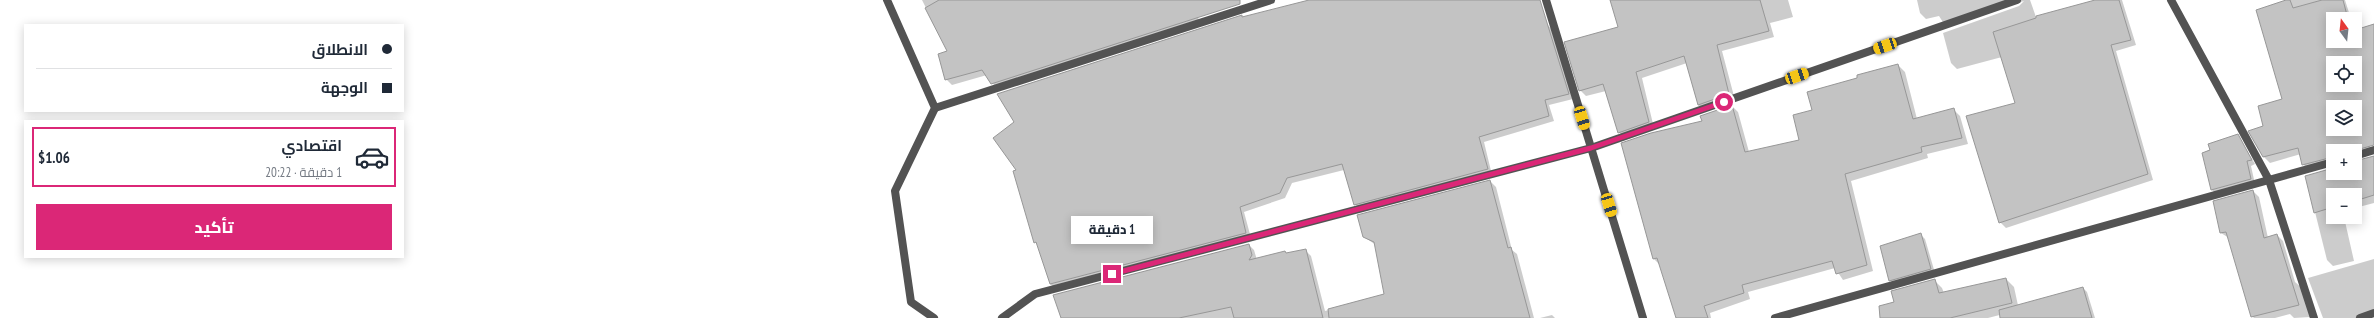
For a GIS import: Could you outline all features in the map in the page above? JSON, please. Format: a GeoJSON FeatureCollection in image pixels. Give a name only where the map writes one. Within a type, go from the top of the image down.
{"type":"FeatureCollection","features":[{"type":"Feature","properties":{"kind":"street"},"geometry":{"type":"LineString","coordinates":[[887,0],[935,108]]}},
{"type":"Feature","properties":{"kind":"street"},"geometry":{"type":"LineString","coordinates":[[934,318],[911,302],[895,191],[935,108],[1271,0]]}},
{"type":"Feature","properties":{"kind":"street"},"geometry":{"type":"LineString","coordinates":[[1546,0],[1643,318]]}},
{"type":"Feature","properties":{"kind":"street"},"geometry":{"type":"LineString","coordinates":[[1002,318],[1035,294],[1591,148],[2017,0]]}},
{"type":"Feature","properties":{"kind":"street"},"geometry":{"type":"LineString","coordinates":[[2171,0],[2269,180],[2314,318]]}},
{"type":"Feature","properties":{"kind":"street"},"geometry":{"type":"LineString","coordinates":[[2362,154],[2374,150]]}},
{"type":"Feature","properties":{"kind":"street"},"geometry":{"type":"LineString","coordinates":[[1775,318],[2326,164]]}},
{"type":"Feature","properties":{"kind":"street"},"geometry":{"type":"LineString","coordinates":[[2360,318],[2374,313]]}},
{"type":"Feature","properties":{"kind":"building"},"geometry":{"type":"Polygon","coordinates":[[[939,0],[1240,0],[1240,4],[991,84],[982,70],[945,80],[938,54],[947,51],[925,8],[939,0]]]}},
{"type":"Feature","properties":{"kind":"building"},"geometry":{"type":"Polygon","coordinates":[[[1309,0],[1540,0],[1569,94],[1545,100],[1549,116],[1479,137],[1488,169],[1354,205],[1342,164],[1287,178],[1280,193],[1240,207],[1246,233],[1050,284],[1036,242],[1034,243],[1013,171],[1016,170],[993,138],[1014,122],[997,94],[1242,15],[1242,17],[1309,0]]]}},
{"type":"Feature","properties":{"kind":"building"},"geometry":{"type":"Polygon","coordinates":[[[1610,0],[1760,0],[1769,31],[1717,45],[1729,94],[1698,105],[1684,56],[1636,72],[1649,122],[1618,133],[1603,84],[1579,91],[1564,42],[1618,27],[1610,0]]]}},
{"type":"Feature","properties":{"kind":"building"},"geometry":{"type":"Polygon","coordinates":[[[2095,0],[2119,0],[2131,40],[2111,45],[2148,174],[1999,223],[1966,116],[2015,103],[1993,32],[2036,18],[2036,16],[2095,0]]]}},
{"type":"Feature","properties":{"kind":"building"},"geometry":{"type":"Polygon","coordinates":[[[2286,0],[2290,0],[2293,8],[2322,0],[2343,0],[2346,12],[2326,12],[2326,48],[2362,48],[2362,28],[2374,24],[2374,145],[2362,148],[2362,144],[2326,144],[2326,159],[2302,165],[2298,148],[2263,157],[2248,131],[2263,126],[2258,106],[2282,99],[2256,10],[2286,0]]]}},
{"type":"Feature","properties":{"kind":"building"},"geometry":{"type":"Polygon","coordinates":[[[1898,64],[1913,119],[1954,108],[1962,138],[1921,147],[1922,152],[1845,174],[1867,265],[1836,274],[1832,261],[1742,285],[1744,293],[1704,306],[1708,318],[1676,318],[1657,258],[1653,259],[1621,143],[1651,133],[1702,121],[1700,116],[1732,105],[1745,152],[1799,140],[1793,115],[1812,110],[1807,92],[1857,78],[1857,75],[1898,64]]]}},
{"type":"Feature","properties":{"kind":"building"},"geometry":{"type":"Polygon","coordinates":[[[2238,134],[2252,160],[2247,161],[2251,179],[2211,190],[2202,153],[2210,150],[2208,144],[2238,134]]]}},
{"type":"Feature","properties":{"kind":"building"},"geometry":{"type":"Polygon","coordinates":[[[2374,156],[2374,195],[2362,199],[2362,188],[2326,188],[2326,209],[2314,213],[2305,176],[2326,170],[2326,180],[2362,180],[2362,159],[2374,156]]]}},
{"type":"Feature","properties":{"kind":"building"},"geometry":{"type":"Polygon","coordinates":[[[1490,180],[1508,248],[1511,247],[1530,318],[1329,318],[1328,309],[1384,294],[1374,242],[1363,237],[1357,215],[1490,180]]]}},
{"type":"Feature","properties":{"kind":"building"},"geometry":{"type":"Polygon","coordinates":[[[2253,190],[2264,238],[2277,234],[2299,305],[2251,317],[2226,232],[2220,233],[2213,201],[2253,190]]]}},
{"type":"Feature","properties":{"kind":"building"},"geometry":{"type":"Polygon","coordinates":[[[1921,233],[1931,269],[1889,281],[1880,246],[1921,233]]]}},
{"type":"Feature","properties":{"kind":"building"},"geometry":{"type":"Polygon","coordinates":[[[1249,244],[1252,255],[1249,260],[1285,251],[1286,253],[1306,249],[1323,318],[1234,318],[1231,307],[1179,318],[1061,318],[1053,295],[1249,244]]]}},
{"type":"Feature","properties":{"kind":"building"},"geometry":{"type":"Polygon","coordinates":[[[2006,278],[2012,303],[1950,318],[1880,318],[1879,306],[1894,302],[1891,291],[1935,279],[1939,293],[2006,278]]]}},
{"type":"Feature","properties":{"kind":"building"},"geometry":{"type":"Polygon","coordinates":[[[2083,287],[2092,318],[2000,318],[1999,310],[2083,287]]]}},
{"type":"Feature","properties":{"kind":"route"},"geometry":{"type":"LineString","coordinates":[[1112,274],[1591,148],[1724,102]]}}]}
